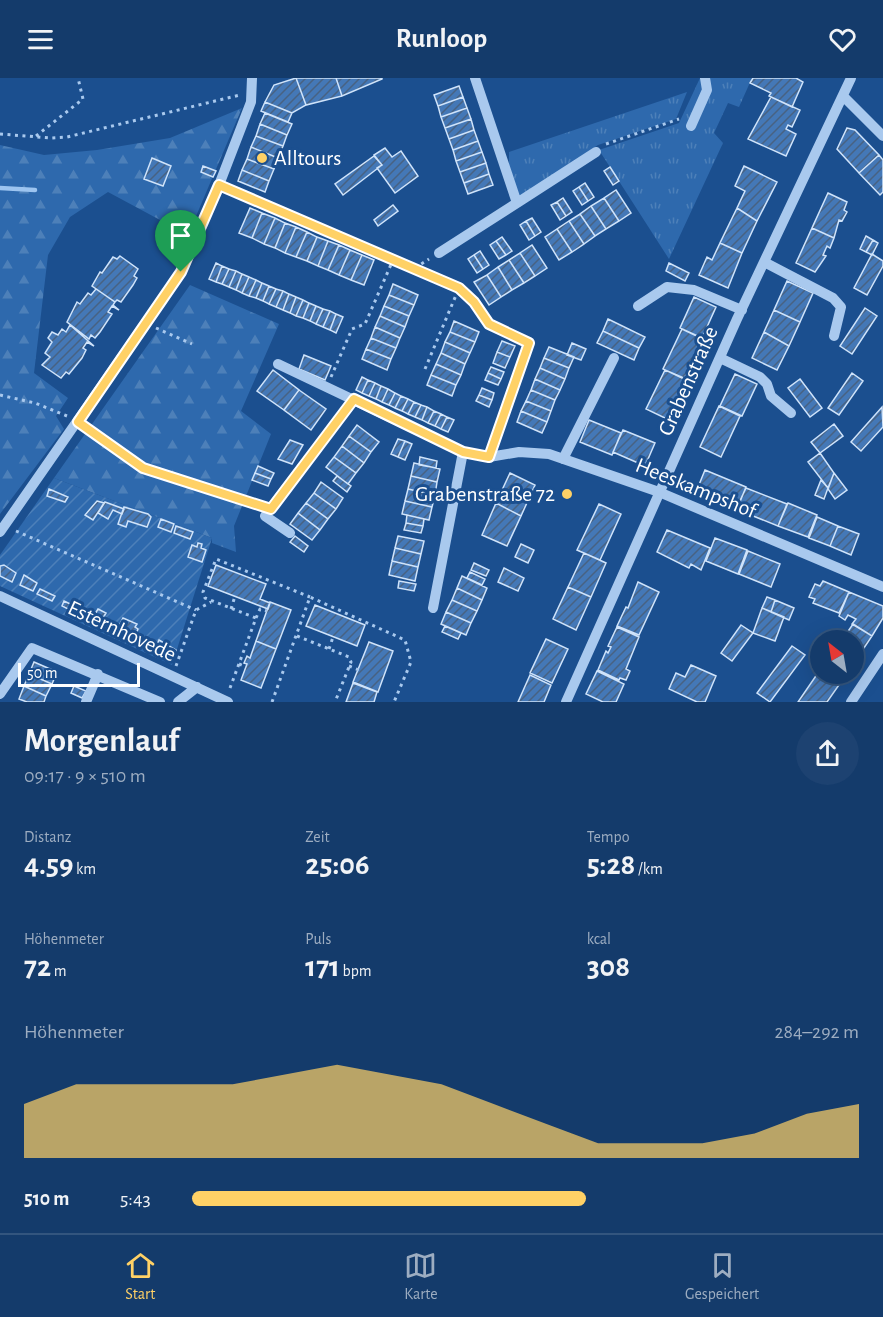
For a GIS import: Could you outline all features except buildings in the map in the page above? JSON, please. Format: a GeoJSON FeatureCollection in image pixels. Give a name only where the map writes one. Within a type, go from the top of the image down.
{"type":"FeatureCollection","features":[{"type":"Feature","properties":{"kind":"street"},"geometry":{"type":"LineString","coordinates":[[2,529],[181,272],[219,185],[253,91],[252,78]]}},
{"type":"Feature","properties":{"kind":"street"},"geometry":{"type":"LineString","coordinates":[[475,78],[518,203]]}},
{"type":"Feature","properties":{"kind":"street"},"geometry":{"type":"LineString","coordinates":[[691,126],[707,90],[705,78]]}},
{"type":"Feature","properties":{"kind":"street","name":"Grabenstraße"},"geometry":{"type":"LineString","coordinates":[[566,702],[720,358],[851,78]]}},
{"type":"Feature","properties":{"kind":"street"},"geometry":{"type":"LineString","coordinates":[[843,96],[883,136]]}},
{"type":"Feature","properties":{"kind":"street"},"geometry":{"type":"LineString","coordinates":[[439,253],[596,152]]}},
{"type":"Feature","properties":{"kind":"street"},"geometry":{"type":"LineString","coordinates":[[764,262],[833,298],[841,307],[834,336]]}},
{"type":"Feature","properties":{"kind":"street"},"geometry":{"type":"LineString","coordinates":[[638,306],[667,287],[694,290],[742,310]]}},
{"type":"Feature","properties":{"kind":"street"},"geometry":{"type":"LineString","coordinates":[[489,457],[529,343]]}},
{"type":"Feature","properties":{"kind":"street"},"geometry":{"type":"LineString","coordinates":[[563,459],[614,358]]}},
{"type":"Feature","properties":{"kind":"street"},"geometry":{"type":"LineString","coordinates":[[720,358],[760,377],[767,384],[771,396],[791,413]]}},
{"type":"Feature","properties":{"kind":"street","name":"Heeskampshof"},"geometry":{"type":"LineString","coordinates":[[278,364],[463,452],[489,457],[534,451],[563,459],[659,492],[883,587]]}},
{"type":"Feature","properties":{"kind":"street"},"geometry":{"type":"LineString","coordinates":[[290,533],[268,513],[354,399]]}},
{"type":"Feature","properties":{"kind":"street"},"geometry":{"type":"LineString","coordinates":[[433,608],[463,452]]}},
{"type":"Feature","properties":{"kind":"street","name":"Esternhovede"},"geometry":{"type":"LineString","coordinates":[[0,596],[226,701]]}},
{"type":"Feature","properties":{"kind":"street"},"geometry":{"type":"LineString","coordinates":[[0,694],[32,648],[160,702]]}},
{"type":"Feature","properties":{"kind":"street"},"geometry":{"type":"LineString","coordinates":[[851,702],[883,654]]}},
{"type":"Feature","properties":{"kind":"street"},"geometry":{"type":"LineString","coordinates":[[86,702],[98,675]]}},
{"type":"Feature","properties":{"kind":"street"},"geometry":{"type":"LineString","coordinates":[[178,702],[197,687]]}},
{"type":"Feature","properties":{"kind":"path"},"geometry":{"type":"LineString","coordinates":[[34,137],[83,99],[78,78]]}},
{"type":"Feature","properties":{"kind":"path"},"geometry":{"type":"LineString","coordinates":[[0,134],[67,137],[253,91]]}},
{"type":"Feature","properties":{"kind":"path"},"geometry":{"type":"LineString","coordinates":[[596,152],[598,147],[678,120],[683,110]]}},
{"type":"Feature","properties":{"kind":"path"},"geometry":{"type":"LineString","coordinates":[[219,185],[459,288],[474,302],[489,324],[529,343]]}},
{"type":"Feature","properties":{"kind":"path"},"geometry":{"type":"LineString","coordinates":[[331,379],[344,343],[352,329],[365,324],[393,260]]}},
{"type":"Feature","properties":{"kind":"path"},"geometry":{"type":"LineString","coordinates":[[425,369],[459,288]]}},
{"type":"Feature","properties":{"kind":"path"},"geometry":{"type":"LineString","coordinates":[[146,324],[192,344]]}},
{"type":"Feature","properties":{"kind":"path"},"geometry":{"type":"LineString","coordinates":[[0,395],[35,403],[78,422],[143,468],[268,513]]}},
{"type":"Feature","properties":{"kind":"path"},"geometry":{"type":"LineString","coordinates":[[2,529],[196,610]]}},
{"type":"Feature","properties":{"kind":"path"},"geometry":{"type":"LineString","coordinates":[[256,618],[205,598],[203,592],[216,559],[310,597],[405,640],[411,662],[394,702]]}},
{"type":"Feature","properties":{"kind":"path"},"geometry":{"type":"LineString","coordinates":[[231,609],[235,596]]}},
{"type":"Feature","properties":{"kind":"path"},"geometry":{"type":"LineString","coordinates":[[272,702],[310,597]]}},
{"type":"Feature","properties":{"kind":"path"},"geometry":{"type":"LineString","coordinates":[[173,676],[196,610],[211,602]]}},
{"type":"Feature","properties":{"kind":"path"},"geometry":{"type":"LineString","coordinates":[[226,701],[260,609],[267,611]]}},
{"type":"Feature","properties":{"kind":"path"},"geometry":{"type":"LineString","coordinates":[[297,636],[349,657],[349,666],[335,702]]}},
{"type":"Feature","properties":{"kind":"path"},"geometry":{"type":"LineString","coordinates":[[329,649],[333,637]]}},
{"type":"Feature","properties":{"kind":"path"},"geometry":{"type":"LineString","coordinates":[[239,664],[246,667]]}},
{"type":"Feature","properties":{"kind":"path"},"geometry":{"type":"LineString","coordinates":[[349,666],[359,670]]}},
{"type":"Feature","properties":{"kind":"green space"},"geometry":{"type":"Polygon","coordinates":[[[700,78],[752,78],[739,107],[728,103],[714,133],[723,143],[669,259],[599,150],[679,123],[700,78]]]}},
{"type":"Feature","properties":{"kind":"green space"},"geometry":{"type":"Polygon","coordinates":[[[687,92],[676,119],[598,145],[520,198],[509,166],[509,152],[687,92]]]}},
{"type":"Feature","properties":{"kind":"green space"},"geometry":{"type":"Polygon","coordinates":[[[242,108],[188,235],[108,192],[70,217],[48,255],[34,373],[68,398],[56,416],[64,429],[0,514],[0,145],[44,155],[97,150],[170,138],[242,108]]]}},
{"type":"Feature","properties":{"kind":"green space"},"geometry":{"type":"Polygon","coordinates":[[[190,285],[279,324],[241,411],[271,434],[234,526],[236,552],[212,543],[212,538],[54,478],[190,285]]]}},
{"type":"Feature","properties":{"kind":"green space"},"geometry":{"type":"Polygon","coordinates":[[[54,478],[212,538],[172,665],[0,586],[0,555],[54,478]]]}},
{"type":"Feature","properties":{"kind":"waterway"},"geometry":{"type":"LineString","coordinates":[[0,188],[35,190]]}},
{"type":"Feature","properties":{"kind":"place","name":"Alltours"},"geometry":{"type":"Point","coordinates":[262,158]}},
{"type":"Feature","properties":{"kind":"place","name":"Grabenstraße 72"},"geometry":{"type":"Point","coordinates":[567,494]}},
{"type":"Feature","properties":{"kind":"route"},"geometry":{"type":"LineString","coordinates":[[219,185],[459,288],[474,302],[489,324],[529,343],[489,457],[463,452],[354,399],[271,509],[226,492],[184,482],[143,468],[78,422],[181,272],[219,185]]}}]}
